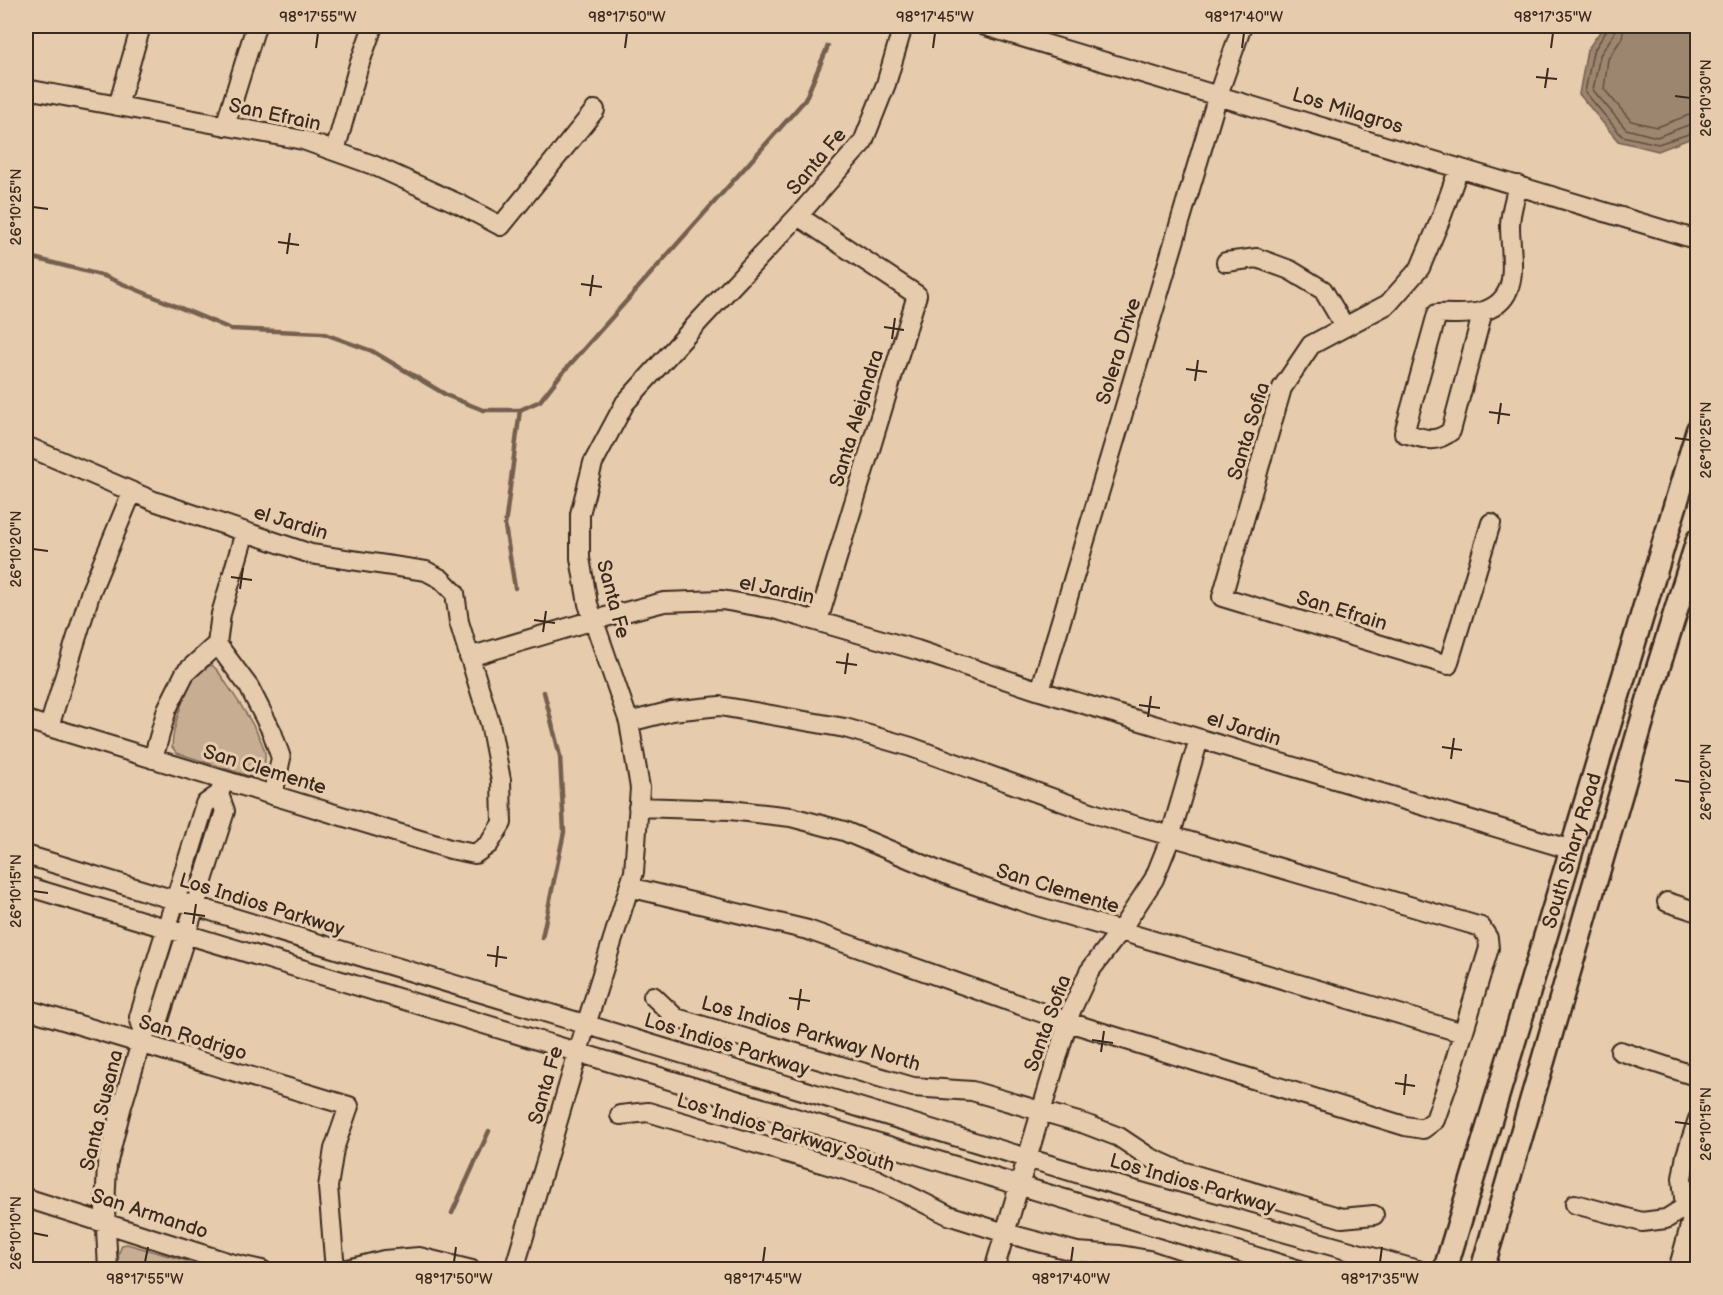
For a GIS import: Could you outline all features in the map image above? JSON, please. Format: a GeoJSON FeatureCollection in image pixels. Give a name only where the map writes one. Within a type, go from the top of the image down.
{"type":"FeatureCollection","features":[{"type":"Feature","properties":{"kind":"main road","name":"South Shary Road"},"geometry":{"type":"LineString","coordinates":[[1445,1269],[1698,430]]}},
{"type":"Feature","properties":{"kind":"main road","name":"South Shary Road"},"geometry":{"type":"LineString","coordinates":[[1482,1269],[1650,694],[1698,540]]}},
{"type":"Feature","properties":{"kind":"street"},"geometry":{"type":"LineString","coordinates":[[118,106],[141,26]]}},
{"type":"Feature","properties":{"kind":"street"},"geometry":{"type":"LineString","coordinates":[[225,126],[256,26]]}},
{"type":"Feature","properties":{"kind":"street"},"geometry":{"type":"LineString","coordinates":[[335,151],[358,68],[373,26]]}},
{"type":"Feature","properties":{"kind":"street","name":"Santa Fe"},"geometry":{"type":"LineString","coordinates":[[514,1269],[634,872],[640,788],[629,722],[588,604],[580,558],[580,514],[593,463],[625,403],[798,216],[863,142],[886,84],[903,26]]}},
{"type":"Feature","properties":{"kind":"street","name":"Los Milagros"},"geometry":{"type":"LineString","coordinates":[[985,26],[1698,240]]}},
{"type":"Feature","properties":{"kind":"street","name":"Solera Drive"},"geometry":{"type":"LineString","coordinates":[[1040,691],[1218,95],[1242,26]]}},
{"type":"Feature","properties":{"kind":"street","name":"San Efrain"},"geometry":{"type":"LineString","coordinates":[[26,89],[303,140],[374,165],[501,226],[595,110]]}},
{"type":"Feature","properties":{"kind":"street","name":"Santa Sofia"},"geometry":{"type":"LineString","coordinates":[[1222,597],[1282,388],[1311,345],[1388,304],[1420,268],[1459,168]]}},
{"type":"Feature","properties":{"kind":"street"},"geometry":{"type":"LineString","coordinates":[[1483,311],[1451,431],[1433,441],[1404,433],[1437,314],[1483,311],[1502,300],[1511,286],[1513,266],[1510,220],[1518,185]]}},
{"type":"Feature","properties":{"kind":"street","name":"Santa Alejandra"},"geometry":{"type":"LineString","coordinates":[[798,216],[917,295],[818,621]]}},
{"type":"Feature","properties":{"kind":"street"},"geometry":{"type":"LineString","coordinates":[[1226,262],[1257,258],[1290,270],[1323,290],[1345,327]]}},
{"type":"Feature","properties":{"kind":"street","name":"el Jardin"},"geometry":{"type":"LineString","coordinates":[[26,446],[154,501],[311,554],[426,571],[441,579],[455,593],[459,622],[470,657],[664,602],[722,600],[774,609],[917,650],[1040,691],[1572,850]]}},
{"type":"Feature","properties":{"kind":"street"},"geometry":{"type":"LineString","coordinates":[[49,727],[91,591],[132,492]]}},
{"type":"Feature","properties":{"kind":"street","name":"San Efrain"},"geometry":{"type":"LineString","coordinates":[[1222,597],[1448,665],[1491,523]]}},
{"type":"Feature","properties":{"kind":"street"},"geometry":{"type":"LineString","coordinates":[[153,759],[167,709],[185,673],[217,644],[221,614],[245,532]]}},
{"type":"Feature","properties":{"kind":"street"},"geometry":{"type":"LineString","coordinates":[[217,644],[249,687],[272,732],[281,758],[273,795]]}},
{"type":"Feature","properties":{"kind":"street","name":"San Clemente"},"geometry":{"type":"LineString","coordinates":[[26,720],[153,759],[222,787],[273,795],[450,849],[475,854],[489,844],[502,823],[501,780],[490,723],[470,657]]}},
{"type":"Feature","properties":{"kind":"street"},"geometry":{"type":"LineString","coordinates":[[629,722],[672,711],[720,706],[845,728],[911,747],[1099,815],[1481,927],[1488,938],[1489,948],[1435,1120],[1423,1129],[1405,1126],[1068,1022],[808,930],[629,887]]}},
{"type":"Feature","properties":{"kind":"street","name":"Santa Sofia"},"geometry":{"type":"LineString","coordinates":[[993,1269],[1071,1011],[1089,972],[1120,931],[1154,879],[1170,837],[1199,739]]}},
{"type":"Feature","properties":{"kind":"street","name":"Santa Susana"},"geometry":{"type":"LineString","coordinates":[[108,1269],[107,1165],[142,1039],[140,1017],[205,804],[222,787]]}},
{"type":"Feature","properties":{"kind":"street","name":"Santa Susana"},"geometry":{"type":"LineString","coordinates":[[142,1039],[158,1023],[225,811],[222,787]]}},
{"type":"Feature","properties":{"kind":"street","name":"San Clemente"},"geometry":{"type":"LineString","coordinates":[[639,807],[729,810],[791,816],[844,831],[955,878],[1030,904],[1462,1033]]}},
{"type":"Feature","properties":{"kind":"street","name":"Los Indios Parkway"},"geometry":{"type":"LineString","coordinates":[[26,855],[1116,1185],[1418,1269]]}},
{"type":"Feature","properties":{"kind":"street"},"geometry":{"type":"LineString","coordinates":[[26,886],[1300,1269]]}},
{"type":"Feature","properties":{"kind":"street"},"geometry":{"type":"LineString","coordinates":[[1667,902],[1698,912]]}},
{"type":"Feature","properties":{"kind":"street","name":"Los Indios Parkway North"},"geometry":{"type":"LineString","coordinates":[[653,996],[676,1018],[913,1087],[972,1091],[1085,1124],[1119,1137],[1149,1157],[1178,1170],[1342,1218],[1374,1215]]}},
{"type":"Feature","properties":{"kind":"street","name":"San Rodrigo"},"geometry":{"type":"LineString","coordinates":[[26,1009],[142,1039],[349,1106],[334,1149],[328,1187],[335,1269]]}},
{"type":"Feature","properties":{"kind":"street"},"geometry":{"type":"LineString","coordinates":[[1620,1051],[1698,1077]]}},
{"type":"Feature","properties":{"kind":"street","name":"Los Indios Parkway South"},"geometry":{"type":"LineString","coordinates":[[620,1115],[648,1112],[876,1179],[948,1215],[1005,1233],[1077,1252],[1139,1258],[1179,1269]]}},
{"type":"Feature","properties":{"kind":"street"},"geometry":{"type":"LineString","coordinates":[[1678,1269],[1692,1214],[1682,1178],[1686,1155],[1698,1119]]}},
{"type":"Feature","properties":{"kind":"street","name":"San Armando"},"geometry":{"type":"LineString","coordinates":[[26,1198],[230,1263],[262,1269]]}},
{"type":"Feature","properties":{"kind":"street"},"geometry":{"type":"LineString","coordinates":[[1575,1204],[1642,1222],[1692,1214]]}},
{"type":"Feature","properties":{"kind":"street"},"geometry":{"type":"LineString","coordinates":[[344,1269],[384,1260],[418,1257],[472,1269]]}},
{"type":"Feature","properties":{"kind":"shaded area"},"geometry":{"type":"Polygon","coordinates":[[[212,665],[258,734],[265,753],[264,768],[260,776],[249,776],[177,753],[172,747],[177,718],[189,687],[199,672],[212,665]]]}},
{"type":"Feature","properties":{"kind":"shaded area"},"geometry":{"type":"Polygon","coordinates":[[[127,1244],[215,1269],[117,1270],[122,1245],[127,1244]]]}},
{"type":"Feature","properties":{"kind":"water"},"geometry":{"type":"Polygon","coordinates":[[[1604,26],[1697,26],[1697,136],[1658,151],[1618,141],[1579,94],[1587,50],[1604,26]]]}},
{"type":"Feature","properties":{"kind":"waterway"},"geometry":{"type":"LineString","coordinates":[[26,256],[104,276],[231,329],[322,333],[372,351],[448,396],[483,410],[520,410],[540,401],[805,100],[828,46]]}},
{"type":"Feature","properties":{"kind":"waterway"},"geometry":{"type":"LineString","coordinates":[[515,588],[505,526],[520,410]]}},
{"type":"Feature","properties":{"kind":"waterway"},"geometry":{"type":"LineString","coordinates":[[542,938],[564,832],[560,756],[544,692]]}},
{"type":"Feature","properties":{"kind":"waterway"},"geometry":{"type":"LineString","coordinates":[[452,1213],[489,1131]]}}]}
